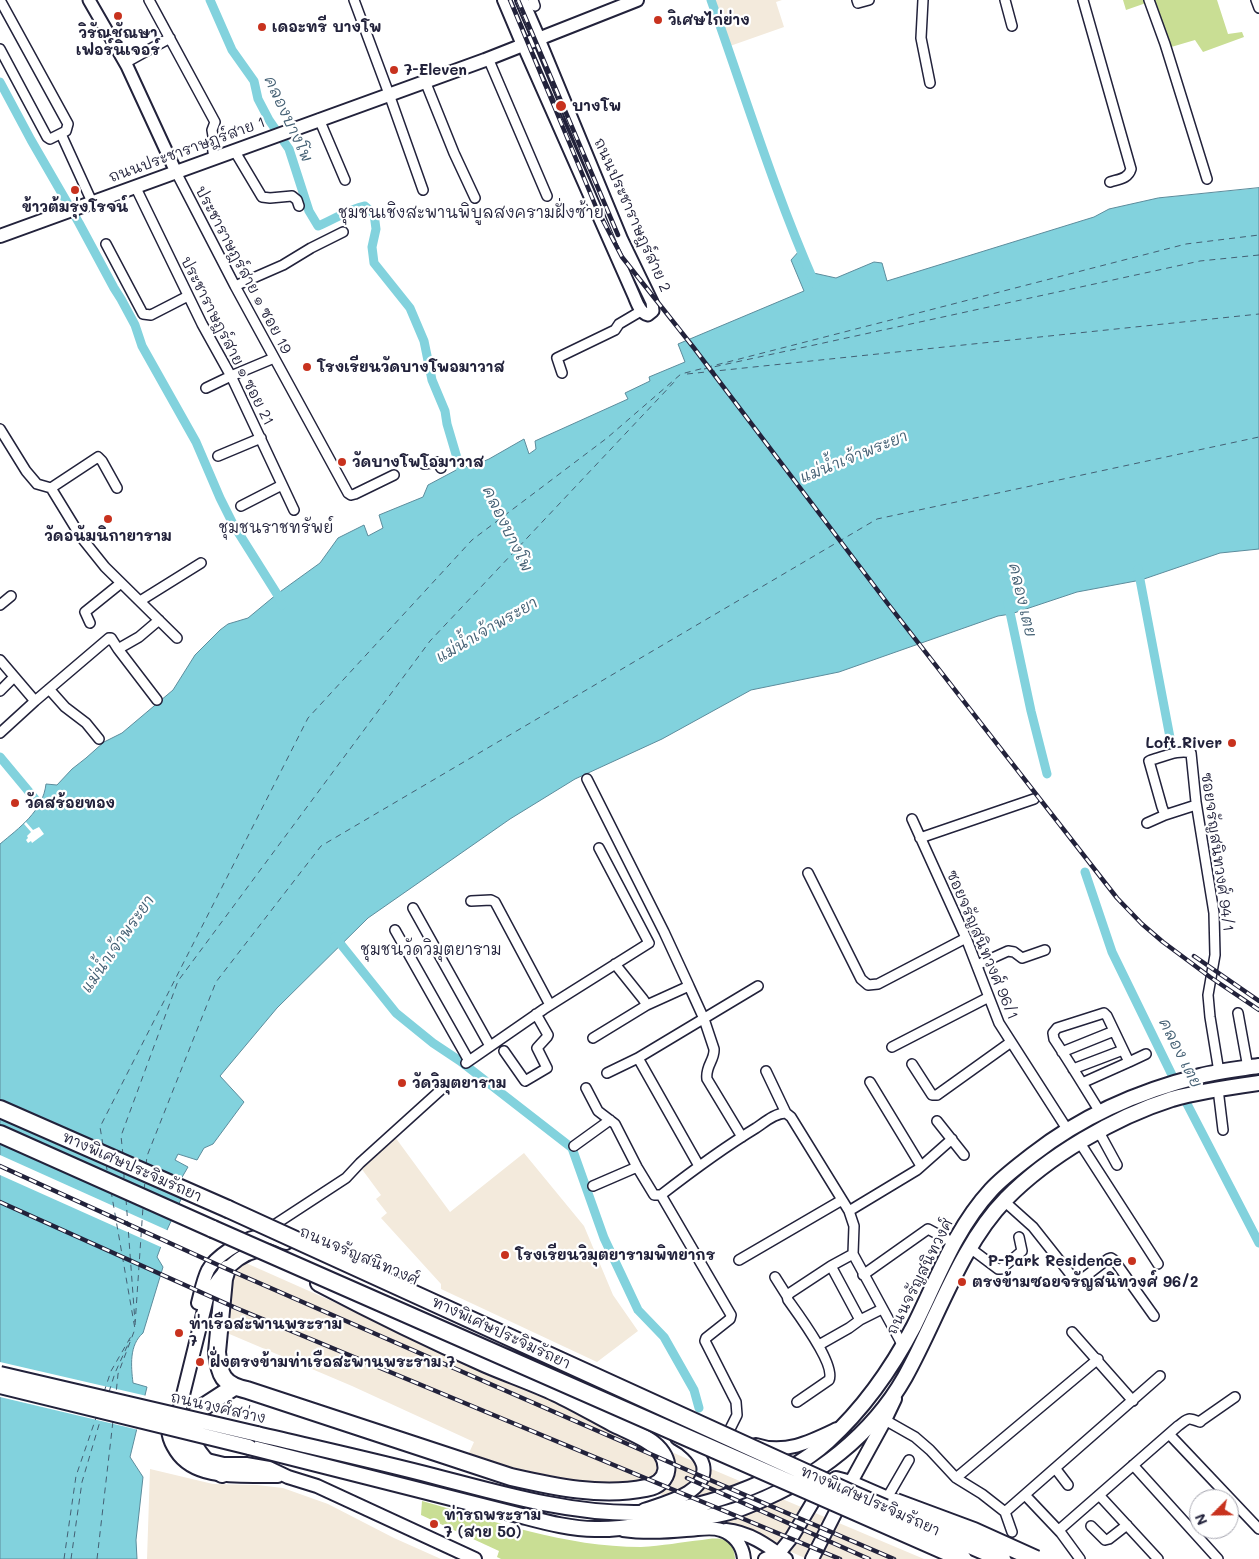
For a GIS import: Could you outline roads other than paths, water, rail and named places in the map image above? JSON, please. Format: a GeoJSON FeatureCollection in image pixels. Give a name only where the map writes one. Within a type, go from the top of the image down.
{"type":"FeatureCollection","features":[{"type":"Feature","properties":{"kind":"highway","name":"ทางพิเศษประจิมรัถยา"},"geometry":{"type":"LineString","coordinates":[[0,1109],[858,1488],[1002,1559]]}},
{"type":"Feature","properties":{"kind":"highway","name":"ทางพิเศษประจิมรัถยา"},"geometry":{"type":"LineString","coordinates":[[0,1134],[963,1559]]}},
{"type":"Feature","properties":{"kind":"highway"},"geometry":{"type":"LineString","coordinates":[[227,1269],[224,1279],[217,1352],[221,1376],[234,1387],[511,1478],[549,1486],[588,1491],[626,1491],[657,1485],[665,1478],[667,1470],[665,1458],[653,1444],[554,1392],[391,1321],[307,1277],[285,1260]]}},
{"type":"Feature","properties":{"kind":"highway"},"geometry":{"type":"LineString","coordinates":[[222,1474],[203,1459],[192,1442],[188,1425],[200,1409],[234,1387]]}},
{"type":"Feature","properties":{"kind":"highway"},"geometry":{"type":"LineString","coordinates":[[858,1488],[868,1494],[900,1502],[974,1530],[1036,1559]]}},
{"type":"Feature","properties":{"kind":"main road","name":"ถนนประชาราษฎร์สาย 2"},"geometry":{"type":"LineString","coordinates":[[504,0],[523,45]]}},
{"type":"Feature","properties":{"kind":"main road","name":"ถนนประชาราษฎร์สาย 2"},"geometry":{"type":"LineString","coordinates":[[522,0],[539,39]]}},
{"type":"Feature","properties":{"kind":"main road","name":"ถนนประชาราษฎร์สาย 1"},"geometry":{"type":"LineString","coordinates":[[0,236],[488,58],[637,0]]}},
{"type":"Feature","properties":{"kind":"main road","name":"ถนนจรัญสนิทวงศ์"},"geometry":{"type":"LineString","coordinates":[[429,1475],[520,1499],[555,1506],[634,1513],[662,1512],[722,1498],[786,1470],[826,1443],[876,1387],[903,1346],[960,1232],[974,1210],[1015,1168],[1067,1130],[1126,1099],[1167,1084],[1220,1072],[1254,1067]]}},
{"type":"Feature","properties":{"kind":"main road","name":"ถนนจรัญสนิทวงศ์"},"geometry":{"type":"LineString","coordinates":[[812,1559],[833,1517],[858,1488],[859,1467],[885,1420],[970,1248],[1004,1201],[1038,1171],[1080,1143],[1136,1113],[1174,1099],[1218,1089],[1259,1083]]}},
{"type":"Feature","properties":{"kind":"main road","name":"ถนนจรัญสนิทวงศ์"},"geometry":{"type":"LineString","coordinates":[[288,1477],[208,1472],[188,1464],[172,1445],[168,1433],[177,1384],[204,1280],[209,1269],[218,1258],[232,1248],[258,1236],[272,1237],[393,1287],[464,1319],[514,1336],[764,1448],[804,1444],[842,1427]]}},
{"type":"Feature","properties":{"kind":"main road","name":"ถนนจรัญสนิทวงศ์"},"geometry":{"type":"LineString","coordinates":[[475,1559],[317,1486],[288,1477],[269,1468],[246,1464],[224,1464],[203,1459],[187,1449],[178,1426],[180,1407],[207,1298],[215,1283],[227,1269],[238,1260],[258,1250],[270,1250],[288,1256],[324,1271],[452,1332],[504,1360],[656,1427],[683,1441],[701,1458],[704,1470],[702,1480],[691,1491],[663,1504],[634,1513]]}},
{"type":"Feature","properties":{"kind":"main road","name":"ถนนวงศ์สว่าง"},"geometry":{"type":"LineString","coordinates":[[0,1374],[429,1475]]}},
{"type":"Feature","properties":{"kind":"main road","name":"ถนนจรัญสนิทวงศ์"},"geometry":{"type":"LineString","coordinates":[[426,1491],[560,1525],[592,1530],[614,1529],[711,1516],[733,1511],[770,1496],[819,1469],[841,1453],[886,1406],[904,1379]]}},
{"type":"Feature","properties":{"kind":"main road","name":"ถนนวงศ์สว่าง"},"geometry":{"type":"LineString","coordinates":[[0,1386],[426,1491]]}},
{"type":"Feature","properties":{"kind":"main road"},"geometry":{"type":"LineString","coordinates":[[656,1427],[672,1430],[678,1429],[681,1426],[681,1418],[676,1410]]}},
{"type":"Feature","properties":{"kind":"main road"},"geometry":{"type":"LineString","coordinates":[[782,1556],[806,1511],[825,1487],[836,1478],[926,1514],[1022,1559]]}},
{"type":"Feature","properties":{"kind":"main road"},"geometry":{"type":"LineString","coordinates":[[833,1517],[840,1513],[852,1515],[945,1559]]}},
{"type":"Feature","properties":{"kind":"main road"},"geometry":{"type":"LineString","coordinates":[[914,1544],[926,1514]]}},
{"type":"Feature","properties":{"kind":"main road"},"geometry":{"type":"LineString","coordinates":[[614,1529],[644,1533],[704,1528],[730,1530],[746,1534],[767,1544],[782,1556]]}},
{"type":"Feature","properties":{"kind":"main road"},"geometry":{"type":"LineString","coordinates":[[721,1530],[734,1538],[740,1545],[744,1559]]}},
{"type":"Feature","properties":{"kind":"main road"},"geometry":{"type":"LineString","coordinates":[[765,1559],[782,1556]]}},
{"type":"Feature","properties":{"kind":"street"},"geometry":{"type":"LineString","coordinates":[[0,0],[68,124],[66,131],[50,139],[47,137],[0,49]]}},
{"type":"Feature","properties":{"kind":"street"},"geometry":{"type":"LineString","coordinates":[[89,0],[125,62],[176,172]]}},
{"type":"Feature","properties":{"kind":"street"},"geometry":{"type":"LineString","coordinates":[[149,0],[214,122],[212,130],[214,158]]}},
{"type":"Feature","properties":{"kind":"street"},"geometry":{"type":"LineString","coordinates":[[354,0],[423,190]]}},
{"type":"Feature","properties":{"kind":"street"},"geometry":{"type":"LineString","coordinates":[[857,0],[858,3],[869,0]]}},
{"type":"Feature","properties":{"kind":"street"},"geometry":{"type":"LineString","coordinates":[[923,0],[921,38],[930,83]]}},
{"type":"Feature","properties":{"kind":"street"},"geometry":{"type":"LineString","coordinates":[[1005,0],[1012,26]]}},
{"type":"Feature","properties":{"kind":"street"},"geometry":{"type":"LineString","coordinates":[[1083,0],[1131,169],[1126,177],[1110,182]]}},
{"type":"Feature","properties":{"kind":"street"},"geometry":{"type":"LineString","coordinates":[[1149,0],[1165,44],[1207,179]]}},
{"type":"Feature","properties":{"kind":"street"},"geometry":{"type":"LineString","coordinates":[[1256,0],[1259,8]]}},
{"type":"Feature","properties":{"kind":"street"},"geometry":{"type":"LineString","coordinates":[[125,62],[170,38]]}},
{"type":"Feature","properties":{"kind":"street","name":"ถนนประชาราษฎร์สาย 2"},"geometry":{"type":"LineString","coordinates":[[523,45],[641,310],[644,314],[651,313],[654,307],[652,302],[622,240],[539,39]]}},
{"type":"Feature","properties":{"kind":"street"},"geometry":{"type":"LineString","coordinates":[[488,58],[547,196]]}},
{"type":"Feature","properties":{"kind":"street"},"geometry":{"type":"LineString","coordinates":[[425,81],[454,153],[475,198]]}},
{"type":"Feature","properties":{"kind":"street"},"geometry":{"type":"LineString","coordinates":[[319,119],[346,180]]}},
{"type":"Feature","properties":{"kind":"street"},"geometry":{"type":"LineString","coordinates":[[61,134],[92,202]]}},
{"type":"Feature","properties":{"kind":"street"},"geometry":{"type":"LineString","coordinates":[[234,150],[262,197],[292,196],[297,200],[299,206]]}},
{"type":"Feature","properties":{"kind":"street","name":"ประชาราษฎร์สาย ๑ ซอย 19"},"geometry":{"type":"LineString","coordinates":[[176,172],[235,286],[348,493],[351,495],[355,494],[394,475]]}},
{"type":"Feature","properties":{"kind":"street","name":"ประชาราษฎร์สาย ๑ ซอย 21"},"geometry":{"type":"LineString","coordinates":[[135,186],[188,296],[231,376],[294,510]]}},
{"type":"Feature","properties":{"kind":"street"},"geometry":{"type":"LineString","coordinates":[[235,286],[283,265],[343,232]]}},
{"type":"Feature","properties":{"kind":"street"},"geometry":{"type":"LineString","coordinates":[[106,244],[143,314],[150,315],[188,296]]}},
{"type":"Feature","properties":{"kind":"street"},"geometry":{"type":"LineString","coordinates":[[562,373],[557,358],[615,330],[619,324],[641,310]]}},
{"type":"Feature","properties":{"kind":"street"},"geometry":{"type":"LineString","coordinates":[[206,388],[274,358]]}},
{"type":"Feature","properties":{"kind":"street"},"geometry":{"type":"LineString","coordinates":[[0,430],[37,484],[51,488],[81,537],[105,567],[178,638]]}},
{"type":"Feature","properties":{"kind":"street"},"geometry":{"type":"LineString","coordinates":[[218,456],[261,438]]}},
{"type":"Feature","properties":{"kind":"street"},"geometry":{"type":"LineString","coordinates":[[51,488],[98,457],[102,460],[117,488]]}},
{"type":"Feature","properties":{"kind":"street"},"geometry":{"type":"LineString","coordinates":[[424,464],[438,462],[441,468]]}},
{"type":"Feature","properties":{"kind":"street"},"geometry":{"type":"LineString","coordinates":[[241,506],[282,485]]}},
{"type":"Feature","properties":{"kind":"street"},"geometry":{"type":"LineString","coordinates":[[140,601],[201,563]]}},
{"type":"Feature","properties":{"kind":"street"},"geometry":{"type":"LineString","coordinates":[[90,623],[85,612],[121,583]]}},
{"type":"Feature","properties":{"kind":"street"},"geometry":{"type":"LineString","coordinates":[[0,605],[11,596]]}},
{"type":"Feature","properties":{"kind":"street"},"geometry":{"type":"LineString","coordinates":[[118,649],[139,637],[159,620]]}},
{"type":"Feature","properties":{"kind":"street"},"geometry":{"type":"LineString","coordinates":[[0,733],[108,638],[110,640],[111,638],[157,700]]}},
{"type":"Feature","properties":{"kind":"street"},"geometry":{"type":"LineString","coordinates":[[0,660],[35,701]]}},
{"type":"Feature","properties":{"kind":"street"},"geometry":{"type":"LineString","coordinates":[[0,691],[14,678]]}},
{"type":"Feature","properties":{"kind":"street"},"geometry":{"type":"LineString","coordinates":[[49,689],[65,706],[86,723],[99,739]]}},
{"type":"Feature","properties":{"kind":"street","name":"ซอยจรัญสนิทวงศ์ 94/1"},"geometry":{"type":"LineString","coordinates":[[1165,815],[1149,761],[1178,753],[1191,753],[1196,804],[1214,913],[1215,955],[1208,995],[1220,1072]]}},
{"type":"Feature","properties":{"kind":"street"},"geometry":{"type":"LineString","coordinates":[[587,779],[664,932],[704,1019],[714,1054],[706,1072],[707,1079],[742,1137]]}},
{"type":"Feature","properties":{"kind":"street"},"geometry":{"type":"LineString","coordinates":[[920,838],[1034,799]]}},
{"type":"Feature","properties":{"kind":"street"},"geometry":{"type":"LineString","coordinates":[[1147,823],[1196,804]]}},
{"type":"Feature","properties":{"kind":"street","name":"ซอยจรัญสนิทวงศ์ 96/1"},"geometry":{"type":"LineString","coordinates":[[912,818],[966,938],[999,1024],[1067,1130]]}},
{"type":"Feature","properties":{"kind":"street"},"geometry":{"type":"LineString","coordinates":[[395,930],[468,1062],[536,1014],[649,943],[599,848]]}},
{"type":"Feature","properties":{"kind":"street"},"geometry":{"type":"LineString","coordinates":[[808,873],[858,973],[864,983],[868,985],[878,984],[966,938]]}},
{"type":"Feature","properties":{"kind":"street"},"geometry":{"type":"LineString","coordinates":[[471,902],[491,900],[495,902],[550,1005]]}},
{"type":"Feature","properties":{"kind":"street"},"geometry":{"type":"LineString","coordinates":[[413,908],[490,1046]]}},
{"type":"Feature","properties":{"kind":"street"},"geometry":{"type":"LineString","coordinates":[[977,965],[1008,951],[1014,952],[1022,958],[1045,950]]}},
{"type":"Feature","properties":{"kind":"street"},"geometry":{"type":"LineString","coordinates":[[615,964],[647,1005]]}},
{"type":"Feature","properties":{"kind":"street"},"geometry":{"type":"LineString","coordinates":[[593,1038],[647,1005],[689,986]]}},
{"type":"Feature","properties":{"kind":"street"},"geometry":{"type":"LineString","coordinates":[[607,1073],[638,1058],[758,986]]}},
{"type":"Feature","properties":{"kind":"street"},"geometry":{"type":"LineString","coordinates":[[892,1047],[989,997]]}},
{"type":"Feature","properties":{"kind":"street"},"geometry":{"type":"LineString","coordinates":[[1100,1112],[1054,1039],[1053,1033],[1057,1028],[1104,1013],[1129,1062]]}},
{"type":"Feature","properties":{"kind":"street"},"geometry":{"type":"LineString","coordinates":[[1238,1013],[1254,1067]]}},
{"type":"Feature","properties":{"kind":"street"},"geometry":{"type":"LineString","coordinates":[[504,1050],[525,1081],[547,1068],[537,1048],[548,1035],[536,1014]]}},
{"type":"Feature","properties":{"kind":"street"},"geometry":{"type":"LineString","coordinates":[[1062,1052],[1114,1031]]}},
{"type":"Feature","properties":{"kind":"street"},"geometry":{"type":"LineString","coordinates":[[912,1064],[932,1095],[937,1095],[1011,1042]]}},
{"type":"Feature","properties":{"kind":"street"},"geometry":{"type":"LineString","coordinates":[[1074,1069],[1123,1050]]}},
{"type":"Feature","properties":{"kind":"street"},"geometry":{"type":"LineString","coordinates":[[1082,1083],[1146,1054]]}},
{"type":"Feature","properties":{"kind":"street"},"geometry":{"type":"LineString","coordinates":[[638,1058],[699,1166]]}},
{"type":"Feature","properties":{"kind":"street"},"geometry":{"type":"LineString","coordinates":[[766,1071],[786,1113],[791,1117],[849,1211],[854,1226],[853,1254],[903,1346]]}},
{"type":"Feature","properties":{"kind":"street"},"geometry":{"type":"LineString","coordinates":[[870,1082],[921,1166]]}},
{"type":"Feature","properties":{"kind":"street"},"geometry":{"type":"LineString","coordinates":[[258,1236],[346,1178],[444,1087]]}},
{"type":"Feature","properties":{"kind":"street"},"geometry":{"type":"LineString","coordinates":[[586,1088],[598,1111],[615,1124],[654,1195],[662,1196],[699,1166],[742,1137],[780,1113],[786,1113]]}},
{"type":"Feature","properties":{"kind":"street"},"geometry":{"type":"LineString","coordinates":[[1218,1089],[1223,1130]]}},
{"type":"Feature","properties":{"kind":"street"},"geometry":{"type":"LineString","coordinates":[[574,1146],[610,1120]]}},
{"type":"Feature","properties":{"kind":"street"},"geometry":{"type":"LineString","coordinates":[[938,1120],[964,1155]]}},
{"type":"Feature","properties":{"kind":"street"},"geometry":{"type":"LineString","coordinates":[[1099,1132],[1117,1166]]}},
{"type":"Feature","properties":{"kind":"street"},"geometry":{"type":"LineString","coordinates":[[849,1211],[917,1170],[952,1139]]}},
{"type":"Feature","properties":{"kind":"street"},"geometry":{"type":"LineString","coordinates":[[1080,1143],[1158,1264]]}},
{"type":"Feature","properties":{"kind":"street"},"geometry":{"type":"LineString","coordinates":[[593,1186],[637,1167]]}},
{"type":"Feature","properties":{"kind":"street"},"geometry":{"type":"LineString","coordinates":[[662,1196],[731,1315],[730,1319],[706,1338],[705,1341],[736,1402],[737,1415],[728,1433]]}},
{"type":"Feature","properties":{"kind":"street"},"geometry":{"type":"LineString","coordinates":[[739,1260],[842,1200]]}},
{"type":"Feature","properties":{"kind":"street"},"geometry":{"type":"LineString","coordinates":[[1004,1201],[1033,1227],[1075,1280],[1082,1279],[1108,1259],[1114,1260],[1154,1316]]}},
{"type":"Feature","properties":{"kind":"street"},"geometry":{"type":"LineString","coordinates":[[863,1275],[928,1229],[954,1243]]}},
{"type":"Feature","properties":{"kind":"street"},"geometry":{"type":"LineString","coordinates":[[970,1248],[1001,1269],[1022,1251],[1019,1237]]}},
{"type":"Feature","properties":{"kind":"street"},"geometry":{"type":"LineString","coordinates":[[787,1296],[831,1266],[853,1254]]}},
{"type":"Feature","properties":{"kind":"street"},"geometry":{"type":"LineString","coordinates":[[831,1266],[860,1320]]}},
{"type":"Feature","properties":{"kind":"street"},"geometry":{"type":"LineString","coordinates":[[775,1277],[788,1300],[819,1345],[830,1370],[829,1380],[797,1402]]}},
{"type":"Feature","properties":{"kind":"street"},"geometry":{"type":"LineString","coordinates":[[819,1345],[882,1309]]}},
{"type":"Feature","properties":{"kind":"street"},"geometry":{"type":"LineString","coordinates":[[1072,1332],[1098,1359],[1133,1401]]}},
{"type":"Feature","properties":{"kind":"street"},"geometry":{"type":"LineString","coordinates":[[956,1478],[1098,1359]]}},
{"type":"Feature","properties":{"kind":"street"},"geometry":{"type":"LineString","coordinates":[[1005,1512],[1160,1376]]}},
{"type":"Feature","properties":{"kind":"street"},"geometry":{"type":"LineString","coordinates":[[1058,1530],[1189,1418],[1200,1422],[1235,1397]]}},
{"type":"Feature","properties":{"kind":"street"},"geometry":{"type":"LineString","coordinates":[[885,1420],[915,1437],[956,1478],[982,1494],[1005,1512],[1012,1532]]}},
{"type":"Feature","properties":{"kind":"street"},"geometry":{"type":"LineString","coordinates":[[1169,1434],[1259,1529]]}},
{"type":"Feature","properties":{"kind":"street"},"geometry":{"type":"LineString","coordinates":[[887,1498],[909,1460]]}},
{"type":"Feature","properties":{"kind":"street"},"geometry":{"type":"LineString","coordinates":[[1133,1465],[1218,1559]]}},
{"type":"Feature","properties":{"kind":"street"},"geometry":{"type":"LineString","coordinates":[[1055,1468],[1068,1485]]}},
{"type":"Feature","properties":{"kind":"street"},"geometry":{"type":"LineString","coordinates":[[1025,1495],[1058,1530],[1080,1559]]}},
{"type":"Feature","properties":{"kind":"street"},"geometry":{"type":"LineString","coordinates":[[1099,1495],[1158,1559]]}},
{"type":"Feature","properties":{"kind":"street"},"geometry":{"type":"LineString","coordinates":[[1091,1526],[1105,1540],[1127,1525]]}},
{"type":"Feature","properties":{"kind":"water","name":"แม่น้ำเจ้าพระยา"},"geometry":{"type":"Polygon","coordinates":[[[1259,188],[1259,549],[1220,553],[1141,580],[1077,592],[1011,614],[998,616],[839,672],[751,690],[662,739],[575,779],[510,819],[368,918],[277,1008],[220,1076],[244,1102],[213,1144],[204,1148],[197,1160],[178,1154],[175,1160],[188,1167],[181,1179],[187,1186],[157,1257],[163,1267],[143,1333],[135,1343],[132,1356],[133,1383],[147,1387],[130,1457],[143,1477],[136,1540],[137,1559],[0,1559],[0,844],[35,811],[44,794],[46,784],[57,785],[72,769],[104,742],[122,733],[173,690],[195,655],[220,630],[228,624],[248,618],[320,563],[338,538],[364,525],[368,536],[383,528],[379,515],[423,497],[428,485],[460,468],[461,461],[468,468],[489,459],[524,439],[529,454],[536,449],[535,441],[628,399],[625,393],[650,381],[649,377],[685,362],[678,344],[804,291],[791,260],[800,250],[800,257],[809,272],[836,278],[874,262],[882,263],[887,281],[1094,217],[1109,209],[1158,198],[1259,188]]]}},
{"type":"Feature","properties":{"kind":"waterway","name":"คลองบางโพ"},"geometry":{"type":"LineString","coordinates":[[210,0],[232,50],[254,81],[258,99],[269,120],[289,149],[309,211],[318,226],[347,212],[365,206],[374,214],[376,229],[372,247],[374,263],[410,308],[424,341],[432,380],[445,411],[447,424],[464,477]]}},
{"type":"Feature","properties":{"kind":"waterway"},"geometry":{"type":"LineString","coordinates":[[711,0],[773,178],[815,284]]}},
{"type":"Feature","properties":{"kind":"waterway"},"geometry":{"type":"LineString","coordinates":[[0,82],[135,325],[142,346],[196,442],[233,524],[282,605]]}},
{"type":"Feature","properties":{"kind":"waterway"},"geometry":{"type":"LineString","coordinates":[[1138,569],[1172,748]]}},
{"type":"Feature","properties":{"kind":"waterway","name":"คลอง เตย"},"geometry":{"type":"LineString","coordinates":[[1008,603],[1031,711],[1047,774]]}},
{"type":"Feature","properties":{"kind":"waterway"},"geometry":{"type":"LineString","coordinates":[[0,757],[40,805],[48,811]]}},
{"type":"Feature","properties":{"kind":"waterway","name":"คลอง เตย"},"geometry":{"type":"LineString","coordinates":[[1085,872],[1112,952],[1171,1073],[1259,1243]]}},
{"type":"Feature","properties":{"kind":"waterway"},"geometry":{"type":"LineString","coordinates":[[335,937],[396,1013],[572,1148],[604,1238],[638,1310],[664,1337],[694,1390],[699,1408]]}},
{"type":"Feature","properties":{"kind":"railway"},"geometry":{"type":"LineString","coordinates":[[510,0],[596,207],[622,257],[694,348],[888,604],[1117,898],[1142,924],[1163,942],[1259,1010]]}},
{"type":"Feature","properties":{"kind":"railway"},"geometry":{"type":"LineString","coordinates":[[518,0],[618,235]]}},
{"type":"Feature","properties":{"kind":"railway"},"geometry":{"type":"LineString","coordinates":[[1194,956],[1259,1001]]}},
{"type":"Feature","properties":{"kind":"railway"},"geometry":{"type":"LineString","coordinates":[[0,1166],[227,1269],[894,1559]]}},
{"type":"Feature","properties":{"kind":"railway"},"geometry":{"type":"LineString","coordinates":[[0,1202],[236,1308],[840,1559]]}},
{"type":"Feature","properties":{"kind":"railway"},"geometry":{"type":"LineString","coordinates":[[687,1478],[869,1559]]}},
{"type":"Feature","properties":{"kind":"place","name":"วิรัณชัณษา เฟอร์นิเจอร์"},"geometry":{"type":"Point","coordinates":[118,16]}},
{"type":"Feature","properties":{"kind":"place","name":"วิเศษไก่ย่าง"},"geometry":{"type":"Point","coordinates":[658,20]}},
{"type":"Feature","properties":{"kind":"place","name":"เดอะทรี บางโพ"},"geometry":{"type":"Point","coordinates":[262,27]}},
{"type":"Feature","properties":{"kind":"place","name":"7-Eleven"},"geometry":{"type":"Point","coordinates":[394,70]}},
{"type":"Feature","properties":{"kind":"place","name":"บางโพ"},"geometry":{"type":"Point","coordinates":[561,106]}},
{"type":"Feature","properties":{"kind":"place","name":"ข้าวต้มรุ่งโรจน์"},"geometry":{"type":"Point","coordinates":[75,190]}},
{"type":"Feature","properties":{"kind":"place","name":"โรงเรียนวัดบางโพอมาวาส"},"geometry":{"type":"Point","coordinates":[307,367]}},
{"type":"Feature","properties":{"kind":"place","name":"วัดบางโพโอมาวาส"},"geometry":{"type":"Point","coordinates":[342,462]}},
{"type":"Feature","properties":{"kind":"place","name":"วัดอนัมนิกายาราม"},"geometry":{"type":"Point","coordinates":[108,519]}},
{"type":"Feature","properties":{"kind":"place","name":"Loft River"},"geometry":{"type":"Point","coordinates":[1232,743]}},
{"type":"Feature","properties":{"kind":"place","name":"วัดสร้อยทอง"},"geometry":{"type":"Point","coordinates":[15,803]}},
{"type":"Feature","properties":{"kind":"place","name":"วัดวิมุตยาราม"},"geometry":{"type":"Point","coordinates":[402,1083]}},
{"type":"Feature","properties":{"kind":"place","name":"โรงเรียนวิมุตยารามพิทยากร"},"geometry":{"type":"Point","coordinates":[505,1255]}},
{"type":"Feature","properties":{"kind":"place","name":"P-Park Residence"},"geometry":{"type":"Point","coordinates":[1132,1261]}},
{"type":"Feature","properties":{"kind":"place","name":"ตรงข้ามซอยจรัญสนิทวงศ์ 96/2"},"geometry":{"type":"Point","coordinates":[962,1282]}},
{"type":"Feature","properties":{"kind":"place","name":"ท่าเรือสะพานพระราม 7"},"geometry":{"type":"Point","coordinates":[179,1333]}},
{"type":"Feature","properties":{"kind":"place","name":"ฝั่งตรงข้ามท่าเรือสะพานพระราม 7"},"geometry":{"type":"Point","coordinates":[200,1362]}},
{"type":"Feature","properties":{"kind":"place","name":"ท่ารถพระราม 7 (สาย 50)"},"geometry":{"type":"Point","coordinates":[434,1524]}},
{"type":"Feature","properties":{"kind":"district","name":"ชุมชนเชิงสะพานพิบูลสงครามฝั่งซ้าย"},"geometry":{"type":"Point","coordinates":[471,213]}},
{"type":"Feature","properties":{"kind":"district","name":"ชุมชนราชทรัพย์"},"geometry":{"type":"Point","coordinates":[276,528]}},
{"type":"Feature","properties":{"kind":"district","name":"ชุมชนวัดวิมุตยาราม"},"geometry":{"type":"Point","coordinates":[431,950]}}]}
